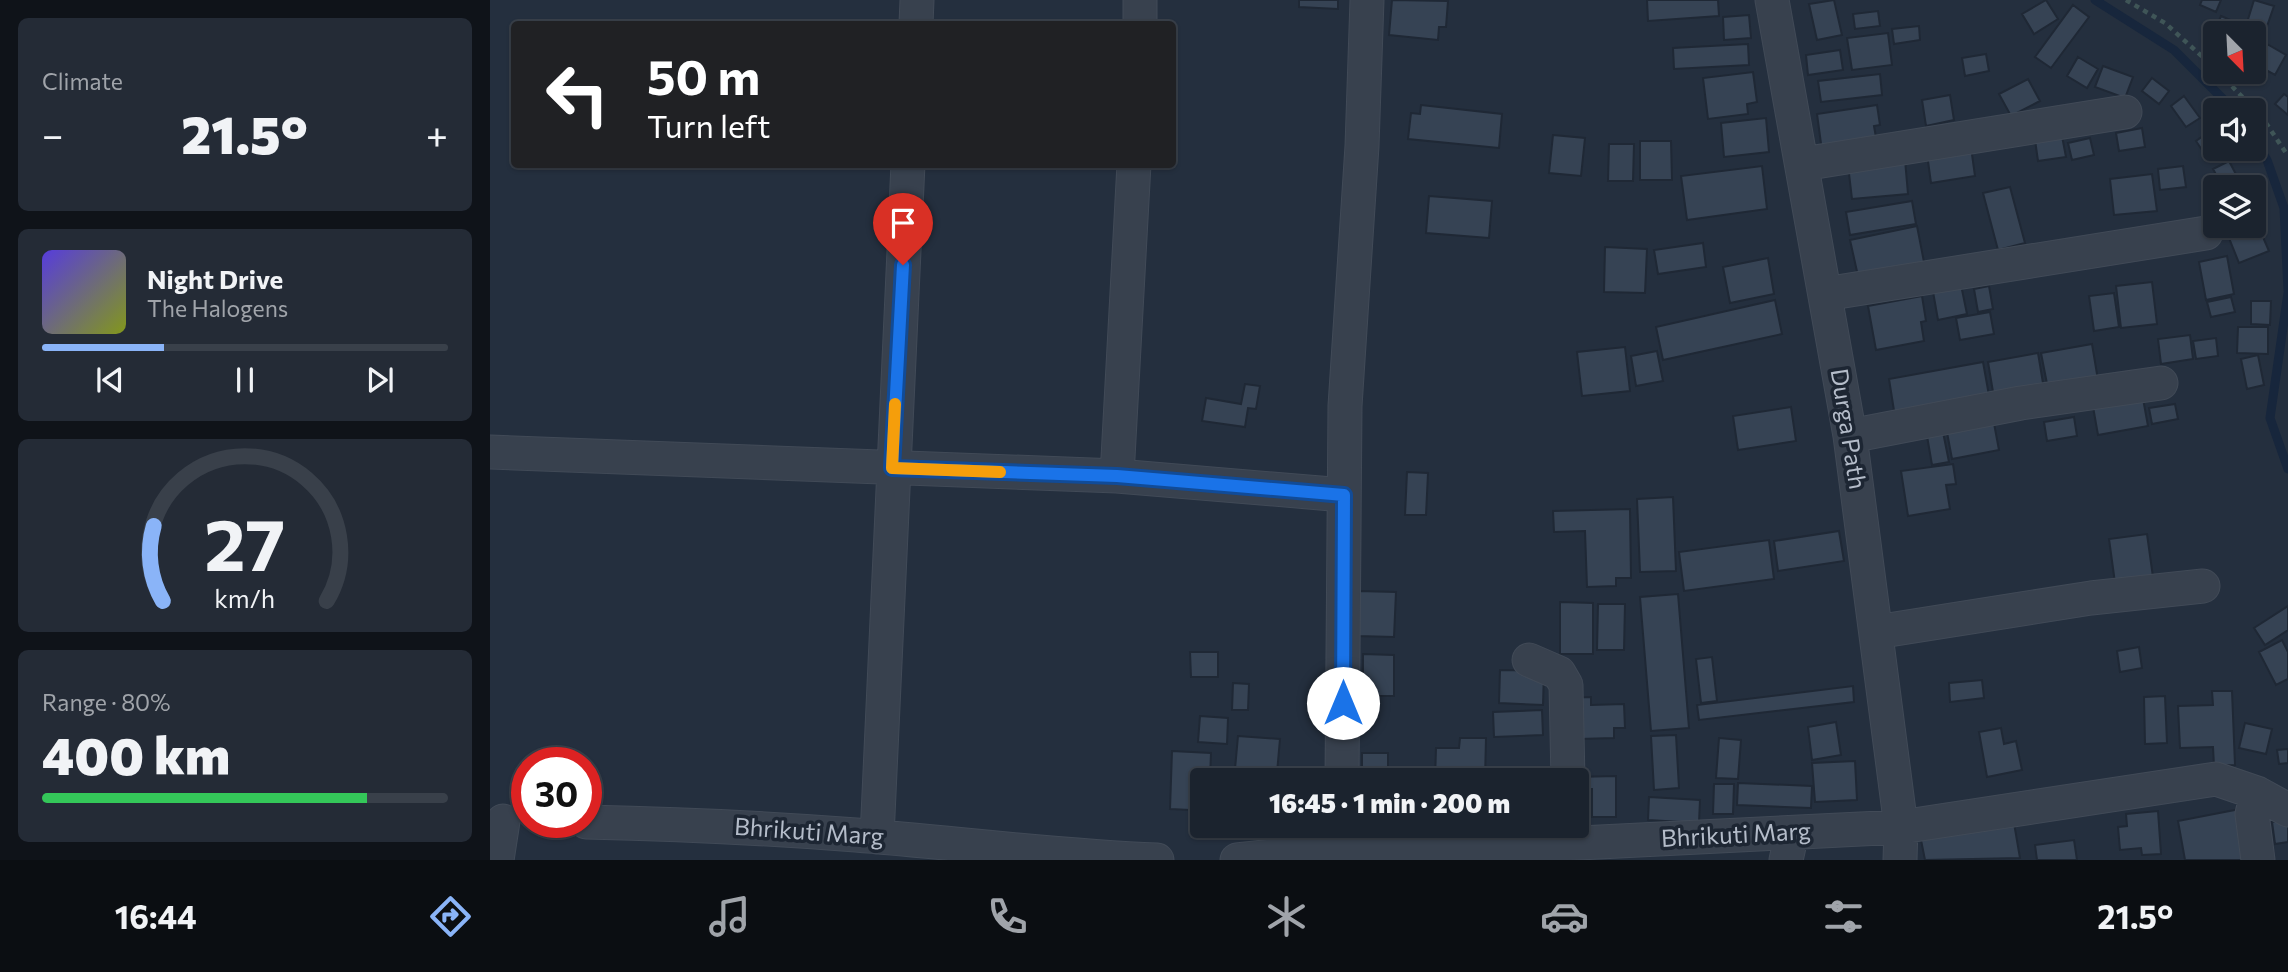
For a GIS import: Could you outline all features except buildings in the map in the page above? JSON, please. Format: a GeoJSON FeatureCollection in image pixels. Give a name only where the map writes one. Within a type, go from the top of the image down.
{"type":"FeatureCollection","features":[{"type":"Feature","properties":{"kind":"street"},"geometry":{"type":"LineString","coordinates":[[916,21],[917,0]]}},
{"type":"Feature","properties":{"kind":"street"},"geometry":{"type":"LineString","coordinates":[[1140,0],[1140,21]]}},
{"type":"Feature","properties":{"kind":"street"},"geometry":{"type":"LineString","coordinates":[[1342,768],[1345,406],[1362,146],[1367,0]]}},
{"type":"Feature","properties":{"kind":"street","name":"Durga Path"},"geometry":{"type":"LineString","coordinates":[[1772,0],[1850,436],[1901,827],[1900,860]]}},
{"type":"Feature","properties":{"kind":"street"},"geometry":{"type":"LineString","coordinates":[[1803,164],[2125,112]]}},
{"type":"Feature","properties":{"kind":"street"},"geometry":{"type":"LineString","coordinates":[[863,844],[892,468],[908,168]]}},
{"type":"Feature","properties":{"kind":"street"},"geometry":{"type":"LineString","coordinates":[[1117,476],[1134,168]]}},
{"type":"Feature","properties":{"kind":"street"},"geometry":{"type":"LineString","coordinates":[[1825,294],[2203,233]]}},
{"type":"Feature","properties":{"kind":"street"},"geometry":{"type":"LineString","coordinates":[[1850,436],[2021,403],[2161,383]]}},
{"type":"Feature","properties":{"kind":"street"},"geometry":{"type":"LineString","coordinates":[[490,452],[1117,476],[1344,495]]}},
{"type":"Feature","properties":{"kind":"street"},"geometry":{"type":"LineString","coordinates":[[1877,632],[2091,598],[2203,586]]}},
{"type":"Feature","properties":{"kind":"street"},"geometry":{"type":"LineString","coordinates":[[1529,660],[1559,673],[1566,685],[1568,768]]}},
{"type":"Feature","properties":{"kind":"street","name":"Bhrikuti Marg"},"geometry":{"type":"LineString","coordinates":[[1589,836],[1789,846],[2216,779],[2257,793],[2288,810]]}},
{"type":"Feature","properties":{"kind":"street"},"geometry":{"type":"LineString","coordinates":[[2257,793],[2252,814],[2258,860]]}},
{"type":"Feature","properties":{"kind":"street"},"geometry":{"type":"LineString","coordinates":[[497,860],[506,821]]}},
{"type":"Feature","properties":{"kind":"street","name":"Bhrikuti Marg"},"geometry":{"type":"LineString","coordinates":[[602,822],[692,824],[863,844],[1079,858],[1157,860]]}},
{"type":"Feature","properties":{"kind":"street","name":"Bhrikuti Marg"},"geometry":{"type":"LineString","coordinates":[[1237,860],[1337,838]]}},
{"type":"Feature","properties":{"kind":"street","name":"Bhrikuti Marg"},"geometry":{"type":"LineString","coordinates":[[1352,838],[1499,853],[1556,838]]}},
{"type":"Feature","properties":{"kind":"path"},"geometry":{"type":"LineString","coordinates":[[2126,0],[2165,23],[2203,57]]}},
{"type":"Feature","properties":{"kind":"path"},"geometry":{"type":"LineString","coordinates":[[2230,84],[2262,117],[2288,156]]}},
{"type":"Feature","properties":{"kind":"waterway"},"geometry":{"type":"LineString","coordinates":[[2095,0],[2174,50],[2222,98]]}},
{"type":"Feature","properties":{"kind":"waterway"},"geometry":{"type":"LineString","coordinates":[[2266,158],[2284,208],[2288,290]]}},
{"type":"Feature","properties":{"kind":"waterway"},"geometry":{"type":"LineString","coordinates":[[2288,293],[2270,418],[2288,469]]}},
{"type":"Feature","properties":{"kind":"slow traffic"},"geometry":{"type":"LineString","coordinates":[[895,404],[892,468],[1000,472]]}},
{"type":"Feature","properties":{"kind":"route"},"geometry":{"type":"LineString","coordinates":[[903,265],[892,468],[1117,476],[1344,495],[1343,703]]}}]}
